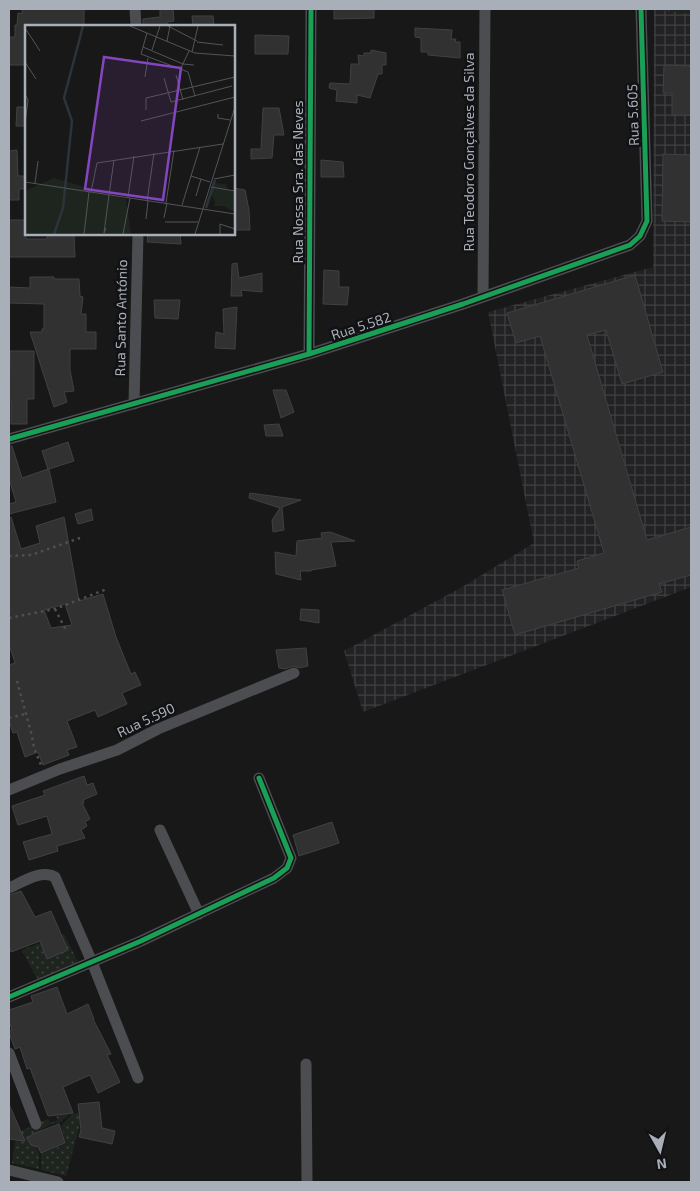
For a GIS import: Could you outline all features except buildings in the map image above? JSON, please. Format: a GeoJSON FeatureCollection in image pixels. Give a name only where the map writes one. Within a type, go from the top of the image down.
{"type":"FeatureCollection","features":[{"type":"Feature","properties":{"kind":"street"},"geometry":{"type":"LineString","coordinates":[[135,9],[136,25]]}},
{"type":"Feature","properties":{"kind":"street","name":"Rua Nossa Sra. das Neves"},"geometry":{"type":"LineString","coordinates":[[309,354],[311,9]]}},
{"type":"Feature","properties":{"kind":"street","name":"Rua Teodoro Gonçalves da Silva"},"geometry":{"type":"LineString","coordinates":[[483,296],[485,9]]}},
{"type":"Feature","properties":{"kind":"street","name":"Rua 5.605"},"geometry":{"type":"LineString","coordinates":[[641,9],[647,221]]}},
{"type":"Feature","properties":{"kind":"street","name":"Rua 5.582"},"geometry":{"type":"LineString","coordinates":[[9,439],[309,354],[463,304],[630,244],[640,236],[647,221]]}},
{"type":"Feature","properties":{"kind":"street","name":"Rua Santo António"},"geometry":{"type":"LineString","coordinates":[[134,404],[138,235]]}},
{"type":"Feature","properties":{"kind":"street","name":"Rua 5.590"},"geometry":{"type":"LineString","coordinates":[[9,790],[44,775],[117,750],[158,729],[294,673]]}},
{"type":"Feature","properties":{"kind":"street"},"geometry":{"type":"LineString","coordinates":[[9,997],[141,942],[274,878],[286,868],[291,858],[259,778]]}},
{"type":"Feature","properties":{"kind":"street"},"geometry":{"type":"LineString","coordinates":[[160,830],[199,914]]}},
{"type":"Feature","properties":{"kind":"street"},"geometry":{"type":"LineString","coordinates":[[9,888],[43,874],[56,877],[138,1078]]}},
{"type":"Feature","properties":{"kind":"street"},"geometry":{"type":"LineString","coordinates":[[9,1053],[36,1124]]}},
{"type":"Feature","properties":{"kind":"street"},"geometry":{"type":"LineString","coordinates":[[306,1064],[307,1182]]}},
{"type":"Feature","properties":{"kind":"street"},"geometry":{"type":"LineString","coordinates":[[9,1170],[58,1182]]}},
{"type":"Feature","properties":{"kind":"path"},"geometry":{"type":"LineString","coordinates":[[9,556],[31,554],[80,538]]}},
{"type":"Feature","properties":{"kind":"path"},"geometry":{"type":"LineString","coordinates":[[9,618],[55,609],[107,589]]}},
{"type":"Feature","properties":{"kind":"path"},"geometry":{"type":"LineString","coordinates":[[55,609],[67,632]]}},
{"type":"Feature","properties":{"kind":"path"},"geometry":{"type":"LineString","coordinates":[[16,681],[24,703],[34,748],[44,775]]}},
{"type":"Feature","properties":{"kind":"path"},"geometry":{"type":"LineString","coordinates":[[9,718],[25,714]]}},
{"type":"Feature","properties":{"kind":"shaded area"},"geometry":{"type":"Polygon","coordinates":[[[654,9],[691,9],[691,587],[363,712],[344,651],[462,587],[534,543],[488,312],[653,267],[654,9]]]}},
{"type":"Feature","properties":{"kind":"green space"},"geometry":{"type":"Polygon","coordinates":[[[653,9],[691,9],[691,14],[653,9]]]}},
{"type":"Feature","properties":{"kind":"green space"},"geometry":{"type":"Polygon","coordinates":[[[64,934],[78,962],[40,980],[36,977],[22,950],[64,934]]]}},
{"type":"Feature","properties":{"kind":"green space"},"geometry":{"type":"Polygon","coordinates":[[[71,1108],[72,1111],[59,1124],[54,1123],[30,1135],[28,1138],[30,1144],[35,1145],[39,1154],[39,1169],[12,1163],[16,1133],[48,1119],[51,1123],[58,1120],[56,1116],[71,1108]]]}},
{"type":"Feature","properties":{"kind":"green space"},"geometry":{"type":"Polygon","coordinates":[[[79,1113],[80,1124],[66,1176],[41,1170],[41,1154],[66,1144],[61,1126],[72,1114],[79,1113]]]}},
{"type":"Feature","properties":{"kind":"cycle path"},"geometry":{"type":"LineString","coordinates":[[309,354],[311,9]]}},
{"type":"Feature","properties":{"kind":"cycle path"},"geometry":{"type":"LineString","coordinates":[[9,439],[309,354],[463,304],[630,245],[640,236],[647,221],[641,9]]}},
{"type":"Feature","properties":{"kind":"cycle path"},"geometry":{"type":"LineString","coordinates":[[9,997],[141,941],[274,878],[287,868],[291,858],[259,778]]}}]}
